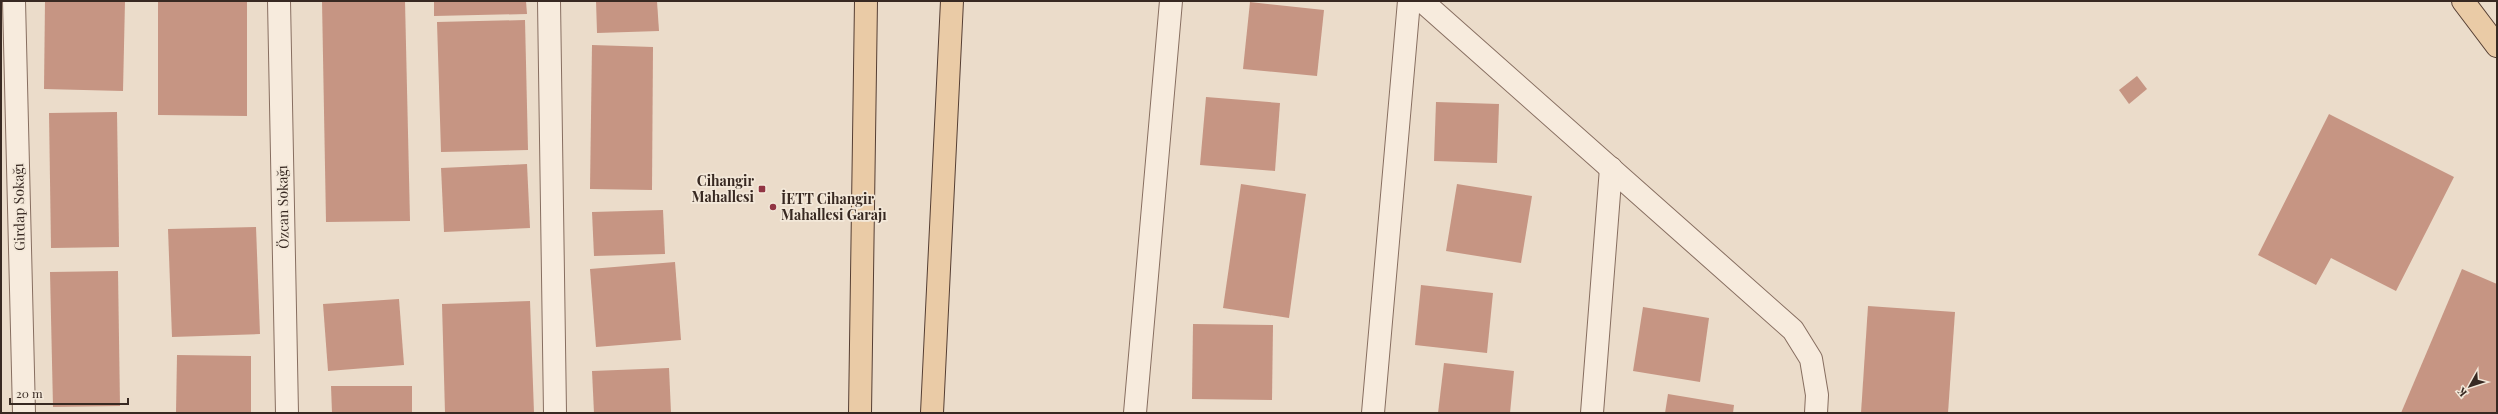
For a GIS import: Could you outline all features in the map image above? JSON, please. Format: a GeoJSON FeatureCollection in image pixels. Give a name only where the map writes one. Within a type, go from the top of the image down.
{"type":"FeatureCollection","features":[{"type":"Feature","properties":{"kind":"main road"},"geometry":{"type":"LineString","coordinates":[[860,413],[866,1]]}},
{"type":"Feature","properties":{"kind":"main road"},"geometry":{"type":"LineString","coordinates":[[932,413],[952,1]]}},
{"type":"Feature","properties":{"kind":"main road"},"geometry":{"type":"LineString","coordinates":[[2463,1],[2497,46]]}},
{"type":"Feature","properties":{"kind":"street","name":"Girdap Sokağı"},"geometry":{"type":"LineString","coordinates":[[14,1],[24,413]]}},
{"type":"Feature","properties":{"kind":"street","name":"Özcan Sokağı"},"geometry":{"type":"LineString","coordinates":[[279,1],[287,413]]}},
{"type":"Feature","properties":{"kind":"street"},"geometry":{"type":"LineString","coordinates":[[549,1],[555,413]]}},
{"type":"Feature","properties":{"kind":"street"},"geometry":{"type":"LineString","coordinates":[[1135,413],[1171,1]]}},
{"type":"Feature","properties":{"kind":"street"},"geometry":{"type":"LineString","coordinates":[[1373,413],[1409,1]]}},
{"type":"Feature","properties":{"kind":"street"},"geometry":{"type":"LineString","coordinates":[[1422,1],[1793,330],[1812,359],[1817,395],[1816,413]]}},
{"type":"Feature","properties":{"kind":"street"},"geometry":{"type":"LineString","coordinates":[[1592,413],[1611,168]]}},
{"type":"Feature","properties":{"kind":"building"},"geometry":{"type":"Polygon","coordinates":[[[45,1],[125,1],[123,91],[44,89],[45,1]]]}},
{"type":"Feature","properties":{"kind":"building"},"geometry":{"type":"Polygon","coordinates":[[[158,1],[247,1],[247,116],[158,115],[158,1]]]}},
{"type":"Feature","properties":{"kind":"building"},"geometry":{"type":"Polygon","coordinates":[[[322,1],[405,1],[410,221],[326,222],[322,1]]]}},
{"type":"Feature","properties":{"kind":"building"},"geometry":{"type":"Polygon","coordinates":[[[434,1],[526,1],[527,14],[434,16],[434,1]]]}},
{"type":"Feature","properties":{"kind":"building"},"geometry":{"type":"Polygon","coordinates":[[[596,1],[657,1],[659,31],[597,33],[596,1]]]}},
{"type":"Feature","properties":{"kind":"building"},"geometry":{"type":"Polygon","coordinates":[[[1250,2],[1324,10],[1317,76],[1243,69],[1250,2]]]}},
{"type":"Feature","properties":{"kind":"building"},"geometry":{"type":"Polygon","coordinates":[[[525,20],[528,150],[441,152],[437,22],[525,20]]]}},
{"type":"Feature","properties":{"kind":"building"},"geometry":{"type":"Polygon","coordinates":[[[592,45],[653,47],[652,190],[590,189],[592,45]]]}},
{"type":"Feature","properties":{"kind":"building"},"geometry":{"type":"Polygon","coordinates":[[[2137,76],[2147,89],[2129,104],[2119,90],[2137,76]]]}},
{"type":"Feature","properties":{"kind":"building"},"geometry":{"type":"Polygon","coordinates":[[[1206,97],[1280,103],[1275,171],[1200,165],[1206,97]]]}},
{"type":"Feature","properties":{"kind":"building"},"geometry":{"type":"Polygon","coordinates":[[[1436,102],[1499,104],[1497,163],[1434,161],[1436,102]]]}},
{"type":"Feature","properties":{"kind":"building"},"geometry":{"type":"Polygon","coordinates":[[[117,112],[119,247],[51,248],[49,113],[117,112]]]}},
{"type":"Feature","properties":{"kind":"building"},"geometry":{"type":"Polygon","coordinates":[[[2329,114],[2454,177],[2396,291],[2331,258],[2316,285],[2258,255],[2329,114]]]}},
{"type":"Feature","properties":{"kind":"building"},"geometry":{"type":"Polygon","coordinates":[[[527,164],[530,228],[444,232],[441,168],[527,164]]]}},
{"type":"Feature","properties":{"kind":"building"},"geometry":{"type":"Polygon","coordinates":[[[1241,184],[1306,194],[1289,318],[1223,308],[1241,184]]]}},
{"type":"Feature","properties":{"kind":"building"},"geometry":{"type":"Polygon","coordinates":[[[1457,184],[1532,196],[1521,263],[1446,251],[1457,184]]]}},
{"type":"Feature","properties":{"kind":"building"},"geometry":{"type":"Polygon","coordinates":[[[663,210],[665,254],[594,256],[592,212],[663,210]]]}},
{"type":"Feature","properties":{"kind":"building"},"geometry":{"type":"Polygon","coordinates":[[[256,227],[260,334],[172,337],[168,229],[256,227]]]}},
{"type":"Feature","properties":{"kind":"building"},"geometry":{"type":"Polygon","coordinates":[[[675,262],[681,340],[596,347],[590,269],[675,262]]]}},
{"type":"Feature","properties":{"kind":"building"},"geometry":{"type":"Polygon","coordinates":[[[2462,269],[2497,284],[2497,413],[2401,413],[2462,269]]]}},
{"type":"Feature","properties":{"kind":"building"},"geometry":{"type":"Polygon","coordinates":[[[118,271],[120,406],[53,407],[50,272],[118,271]]]}},
{"type":"Feature","properties":{"kind":"building"},"geometry":{"type":"Polygon","coordinates":[[[1421,285],[1493,293],[1487,353],[1415,345],[1421,285]]]}},
{"type":"Feature","properties":{"kind":"building"},"geometry":{"type":"Polygon","coordinates":[[[399,299],[404,365],[328,371],[323,304],[399,299]]]}},
{"type":"Feature","properties":{"kind":"building"},"geometry":{"type":"Polygon","coordinates":[[[530,301],[534,413],[445,413],[442,304],[530,301]]]}},
{"type":"Feature","properties":{"kind":"building"},"geometry":{"type":"Polygon","coordinates":[[[1868,306],[1955,312],[1948,413],[1861,413],[1868,306]]]}},
{"type":"Feature","properties":{"kind":"building"},"geometry":{"type":"Polygon","coordinates":[[[1643,307],[1709,318],[1700,382],[1633,371],[1643,307]]]}},
{"type":"Feature","properties":{"kind":"building"},"geometry":{"type":"Polygon","coordinates":[[[1193,324],[1273,325],[1272,400],[1192,399],[1193,324]]]}},
{"type":"Feature","properties":{"kind":"building"},"geometry":{"type":"Polygon","coordinates":[[[177,355],[251,356],[251,413],[176,413],[177,355]]]}},
{"type":"Feature","properties":{"kind":"building"},"geometry":{"type":"Polygon","coordinates":[[[1444,363],[1514,371],[1510,413],[1438,413],[1444,363]]]}},
{"type":"Feature","properties":{"kind":"building"},"geometry":{"type":"Polygon","coordinates":[[[669,368],[671,413],[594,413],[592,371],[669,368]]]}},
{"type":"Feature","properties":{"kind":"building"},"geometry":{"type":"Polygon","coordinates":[[[331,386],[412,386],[412,413],[332,413],[331,386]]]}},
{"type":"Feature","properties":{"kind":"building"},"geometry":{"type":"Polygon","coordinates":[[[1668,394],[1734,405],[1733,413],[1665,413],[1668,394]]]}},
{"type":"Feature","properties":{"kind":"place","name":"Cihangir Mahallesi"},"geometry":{"type":"Point","coordinates":[762,189]}},
{"type":"Feature","properties":{"kind":"place","name":"İETT Cihangir Mahallesi Garajı"},"geometry":{"type":"Point","coordinates":[773,207]}}]}
